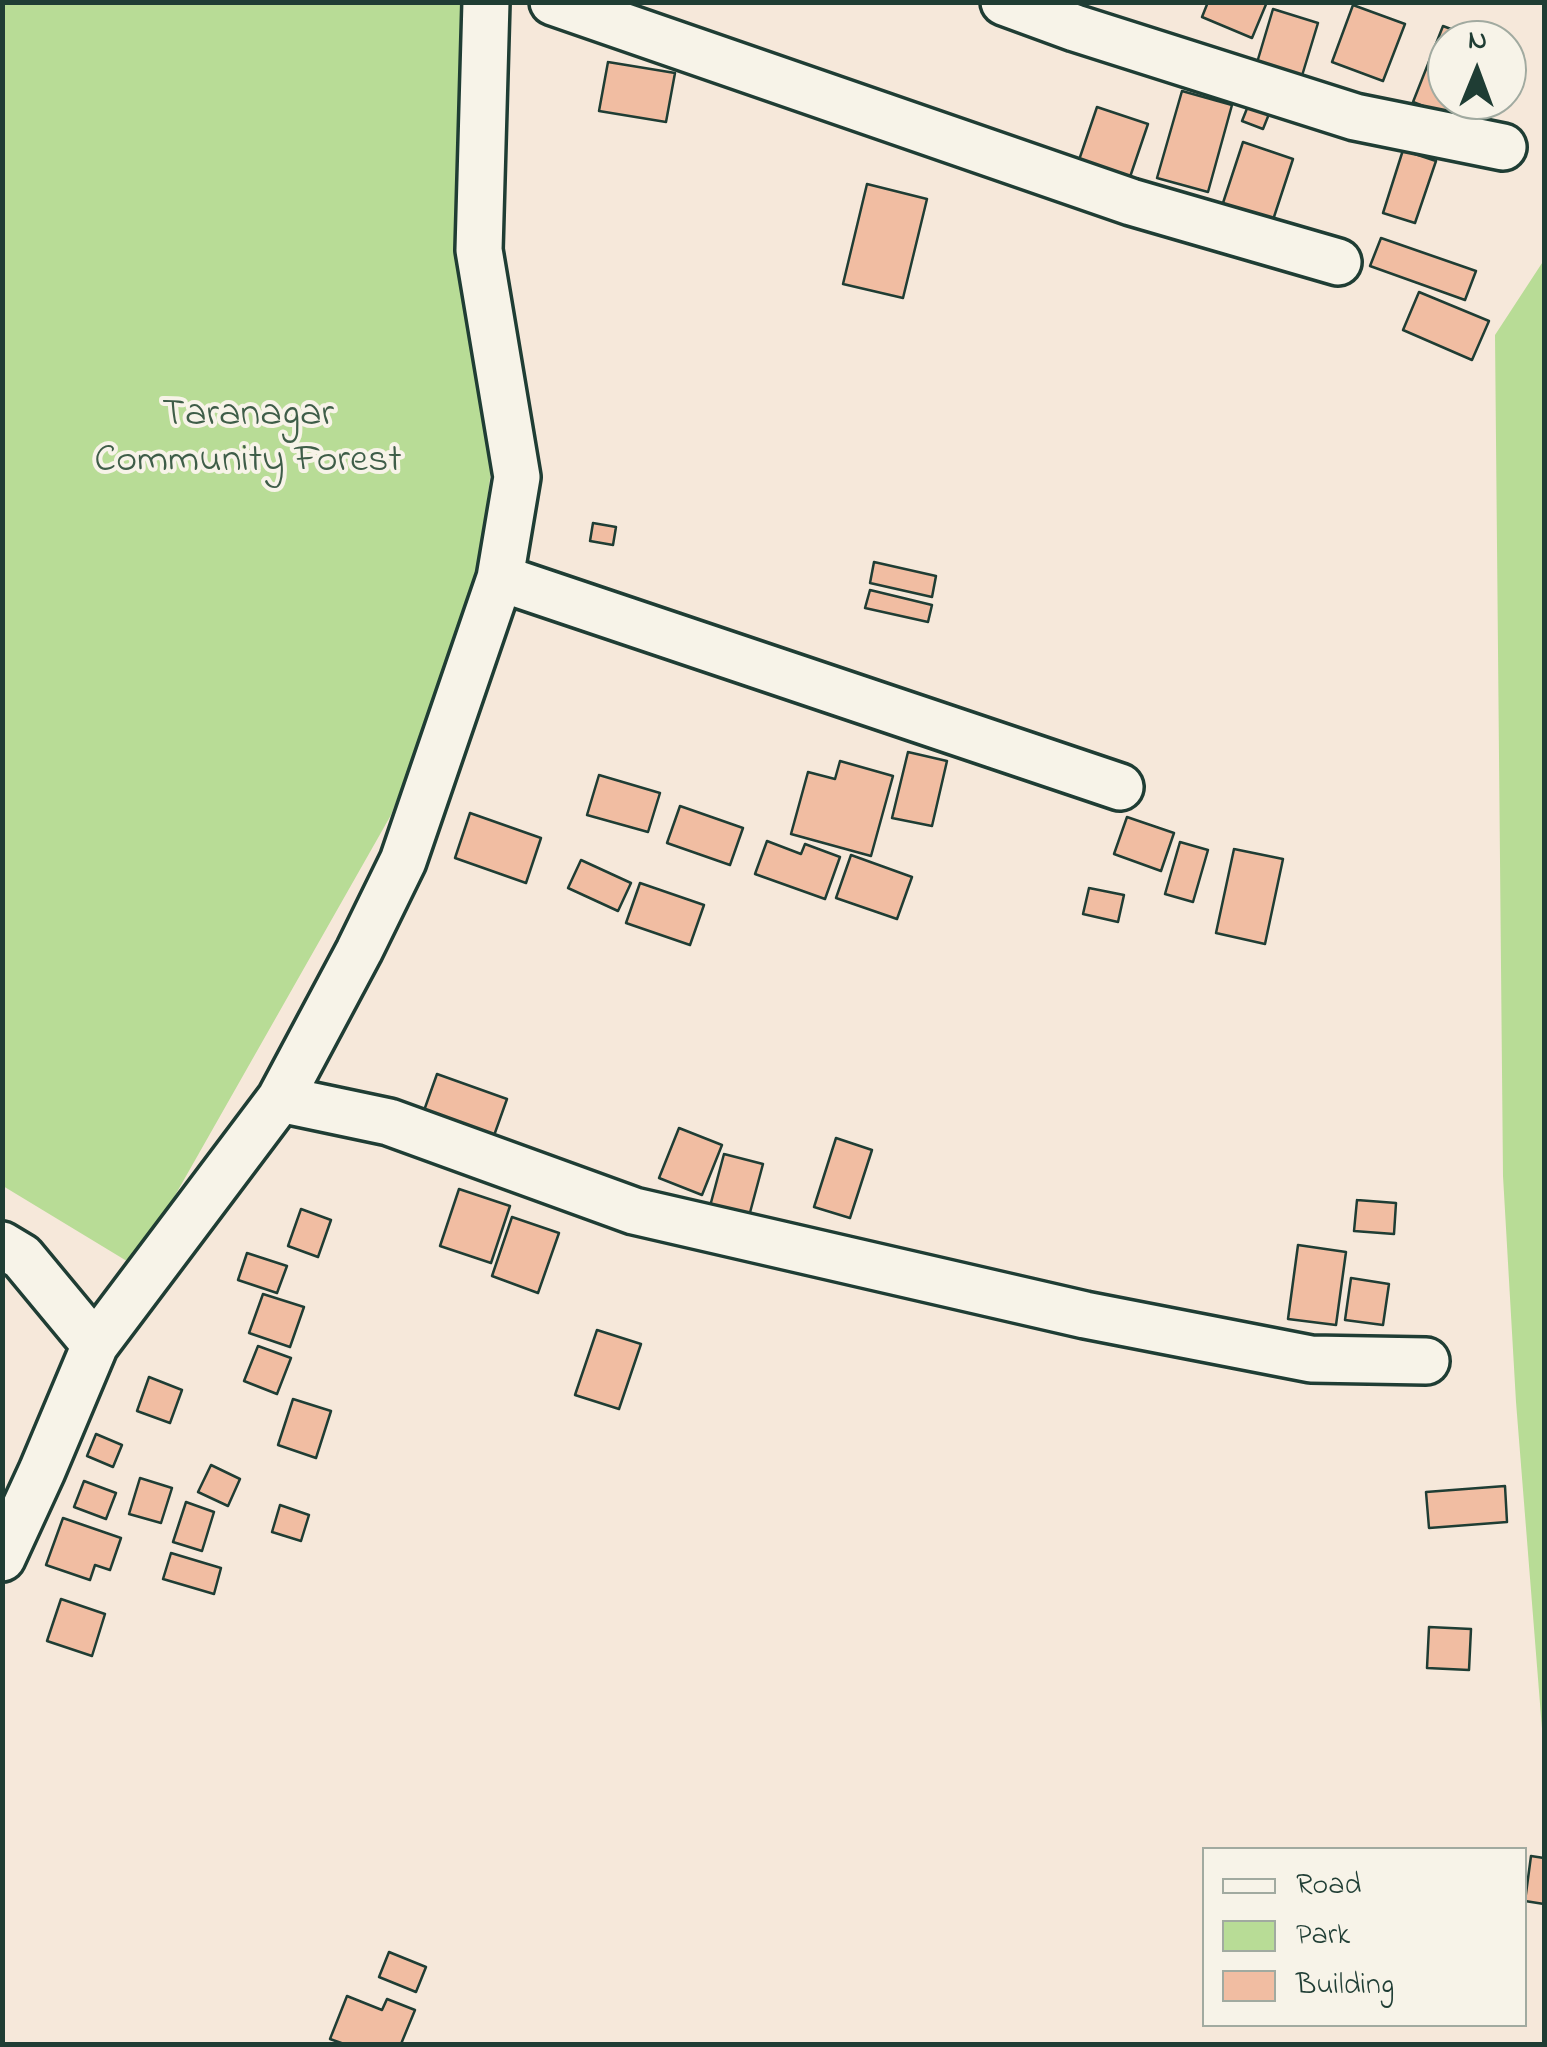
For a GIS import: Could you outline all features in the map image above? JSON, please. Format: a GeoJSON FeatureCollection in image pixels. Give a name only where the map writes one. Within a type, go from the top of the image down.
{"type":"FeatureCollection","features":[{"type":"Feature","properties":{"kind":"street"},"geometry":{"type":"LineString","coordinates":[[2,1558],[95,1344],[280,1100],[359,951],[403,861],[500,578],[517,477],[479,250],[486,2]]}},
{"type":"Feature","properties":{"kind":"street"},"geometry":{"type":"LineString","coordinates":[[552,2],[1131,202],[1338,262]]}},
{"type":"Feature","properties":{"kind":"street"},"geometry":{"type":"LineString","coordinates":[[1004,2],[1356,118],[1503,147]]}},
{"type":"Feature","properties":{"kind":"street"},"geometry":{"type":"LineString","coordinates":[[500,578],[1120,787]]}},
{"type":"Feature","properties":{"kind":"street"},"geometry":{"type":"LineString","coordinates":[[280,1100],[389,1122],[634,1211],[1086,1315],[1311,1360],[1426,1362]]}},
{"type":"Feature","properties":{"kind":"street"},"geometry":{"type":"LineString","coordinates":[[2,1245],[22,1258],[95,1344]]}},
{"type":"Feature","properties":{"kind":"green space","name":"Taranagar Community Forest"},"geometry":{"type":"Polygon","coordinates":[[[2,3],[474,3],[496,431],[475,596],[391,815],[135,1266],[3,1186],[2,3]]]}},
{"type":"Feature","properties":{"kind":"green space"},"geometry":{"type":"Polygon","coordinates":[[[1544,260],[1544,1754],[1516,1402],[1503,1176],[1495,335],[1544,260]]]}},
{"type":"Feature","properties":{"kind":"building"},"geometry":{"type":"Polygon","coordinates":[[[1208,2],[1267,2],[1252,38],[1202,17],[1208,2]]]}},
{"type":"Feature","properties":{"kind":"building"},"geometry":{"type":"Polygon","coordinates":[[[1353,5],[1405,24],[1383,81],[1332,62],[1353,5]]]}},
{"type":"Feature","properties":{"kind":"building"},"geometry":{"type":"Polygon","coordinates":[[[1273,9],[1318,23],[1301,79],[1256,66],[1273,9]]]}},
{"type":"Feature","properties":{"kind":"building"},"geometry":{"type":"Polygon","coordinates":[[[608,62],[675,73],[666,122],[599,111],[608,62]]]}},
{"type":"Feature","properties":{"kind":"building"},"geometry":{"type":"Polygon","coordinates":[[[1427,67],[1427,108],[1413,102],[1427,67]]]}},
{"type":"Feature","properties":{"kind":"building"},"geometry":{"type":"Polygon","coordinates":[[[1182,91],[1232,105],[1208,192],[1157,178],[1182,91]]]}},
{"type":"Feature","properties":{"kind":"building"},"geometry":{"type":"Polygon","coordinates":[[[1250,101],[1271,109],[1263,129],[1242,121],[1250,101]]]}},
{"type":"Feature","properties":{"kind":"building"},"geometry":{"type":"Polygon","coordinates":[[[1097,107],[1148,124],[1130,177],[1079,160],[1097,107]]]}},
{"type":"Feature","properties":{"kind":"building"},"geometry":{"type":"Polygon","coordinates":[[[1243,142],[1293,159],[1272,223],[1222,206],[1243,142]]]}},
{"type":"Feature","properties":{"kind":"building"},"geometry":{"type":"Polygon","coordinates":[[[1403,150],[1436,161],[1415,223],[1383,213],[1403,150]]]}},
{"type":"Feature","properties":{"kind":"building"},"geometry":{"type":"Polygon","coordinates":[[[867,184],[927,199],[903,298],[843,284],[867,184]]]}},
{"type":"Feature","properties":{"kind":"building"},"geometry":{"type":"Polygon","coordinates":[[[1381,238],[1476,271],[1465,300],[1370,266],[1381,238]]]}},
{"type":"Feature","properties":{"kind":"building"},"geometry":{"type":"Polygon","coordinates":[[[1419,292],[1489,321],[1472,360],[1403,330],[1419,292]]]}},
{"type":"Feature","properties":{"kind":"building"},"geometry":{"type":"Polygon","coordinates":[[[593,523],[616,527],[613,545],[590,541],[593,523]]]}},
{"type":"Feature","properties":{"kind":"building"},"geometry":{"type":"Polygon","coordinates":[[[874,562],[936,576],[932,597],[870,583],[874,562]]]}},
{"type":"Feature","properties":{"kind":"building"},"geometry":{"type":"Polygon","coordinates":[[[870,590],[932,605],[928,622],[865,608],[870,590]]]}},
{"type":"Feature","properties":{"kind":"building"},"geometry":{"type":"Polygon","coordinates":[[[908,752],[947,761],[932,826],[892,818],[908,752]]]}},
{"type":"Feature","properties":{"kind":"building"},"geometry":{"type":"Polygon","coordinates":[[[840,761],[893,776],[871,856],[791,834],[808,772],[835,779],[840,761]]]}},
{"type":"Feature","properties":{"kind":"building"},"geometry":{"type":"Polygon","coordinates":[[[599,775],[660,793],[648,832],[587,815],[599,775]]]}},
{"type":"Feature","properties":{"kind":"building"},"geometry":{"type":"Polygon","coordinates":[[[680,806],[743,828],[730,865],[667,843],[680,806]]]}},
{"type":"Feature","properties":{"kind":"building"},"geometry":{"type":"Polygon","coordinates":[[[470,813],[541,838],[526,883],[455,858],[470,813]]]}},
{"type":"Feature","properties":{"kind":"building"},"geometry":{"type":"Polygon","coordinates":[[[1127,817],[1174,833],[1161,871],[1114,854],[1127,817]]]}},
{"type":"Feature","properties":{"kind":"building"},"geometry":{"type":"Polygon","coordinates":[[[767,841],[801,854],[805,844],[840,857],[825,899],[755,874],[767,841]]]}},
{"type":"Feature","properties":{"kind":"building"},"geometry":{"type":"Polygon","coordinates":[[[1180,842],[1208,850],[1193,902],[1165,894],[1180,842]]]}},
{"type":"Feature","properties":{"kind":"building"},"geometry":{"type":"Polygon","coordinates":[[[1234,849],[1283,859],[1265,944],[1216,933],[1234,849]]]}},
{"type":"Feature","properties":{"kind":"building"},"geometry":{"type":"Polygon","coordinates":[[[851,855],[912,877],[897,919],[836,898],[851,855]]]}},
{"type":"Feature","properties":{"kind":"building"},"geometry":{"type":"Polygon","coordinates":[[[581,860],[631,883],[618,911],[568,888],[581,860]]]}},
{"type":"Feature","properties":{"kind":"building"},"geometry":{"type":"Polygon","coordinates":[[[640,883],[704,905],[690,945],[626,923],[640,883]]]}},
{"type":"Feature","properties":{"kind":"building"},"geometry":{"type":"Polygon","coordinates":[[[1089,888],[1124,895],[1118,922],[1083,914],[1089,888]]]}},
{"type":"Feature","properties":{"kind":"building"},"geometry":{"type":"Polygon","coordinates":[[[437,1074],[507,1099],[491,1144],[421,1119],[437,1074]]]}},
{"type":"Feature","properties":{"kind":"building"},"geometry":{"type":"Polygon","coordinates":[[[679,1128],[722,1145],[702,1195],[659,1178],[679,1128]]]}},
{"type":"Feature","properties":{"kind":"building"},"geometry":{"type":"Polygon","coordinates":[[[836,1138],[872,1150],[850,1218],[814,1207],[836,1138]]]}},
{"type":"Feature","properties":{"kind":"building"},"geometry":{"type":"Polygon","coordinates":[[[724,1154],[763,1164],[748,1220],[709,1210],[724,1154]]]}},
{"type":"Feature","properties":{"kind":"building"},"geometry":{"type":"Polygon","coordinates":[[[459,1189],[510,1206],[491,1263],[440,1246],[459,1189]]]}},
{"type":"Feature","properties":{"kind":"building"},"geometry":{"type":"Polygon","coordinates":[[[1357,1200],[1396,1203],[1394,1234],[1354,1231],[1357,1200]]]}},
{"type":"Feature","properties":{"kind":"building"},"geometry":{"type":"Polygon","coordinates":[[[301,1209],[331,1220],[318,1257],[288,1246],[301,1209]]]}},
{"type":"Feature","properties":{"kind":"building"},"geometry":{"type":"Polygon","coordinates":[[[512,1217],[559,1233],[538,1293],[492,1276],[512,1217]]]}},
{"type":"Feature","properties":{"kind":"building"},"geometry":{"type":"Polygon","coordinates":[[[1298,1245],[1346,1252],[1336,1325],[1288,1319],[1298,1245]]]}},
{"type":"Feature","properties":{"kind":"building"},"geometry":{"type":"Polygon","coordinates":[[[247,1253],[287,1266],[277,1293],[238,1280],[247,1253]]]}},
{"type":"Feature","properties":{"kind":"building"},"geometry":{"type":"Polygon","coordinates":[[[1351,1278],[1389,1284],[1383,1325],[1345,1320],[1351,1278]]]}},
{"type":"Feature","properties":{"kind":"building"},"geometry":{"type":"Polygon","coordinates":[[[263,1294],[304,1307],[290,1347],[249,1333],[263,1294]]]}},
{"type":"Feature","properties":{"kind":"building"},"geometry":{"type":"Polygon","coordinates":[[[597,1330],[641,1344],[619,1409],[575,1395],[597,1330]]]}},
{"type":"Feature","properties":{"kind":"building"},"geometry":{"type":"Polygon","coordinates":[[[258,1346],[291,1358],[277,1394],[244,1381],[258,1346]]]}},
{"type":"Feature","properties":{"kind":"building"},"geometry":{"type":"Polygon","coordinates":[[[149,1377],[182,1390],[170,1423],[137,1411],[149,1377]]]}},
{"type":"Feature","properties":{"kind":"building"},"geometry":{"type":"Polygon","coordinates":[[[293,1399],[331,1411],[316,1458],[278,1445],[293,1399]]]}},
{"type":"Feature","properties":{"kind":"building"},"geometry":{"type":"Polygon","coordinates":[[[96,1434],[122,1445],[113,1467],[87,1456],[96,1434]]]}},
{"type":"Feature","properties":{"kind":"building"},"geometry":{"type":"Polygon","coordinates":[[[211,1465],[240,1479],[228,1506],[198,1492],[211,1465]]]}},
{"type":"Feature","properties":{"kind":"building"},"geometry":{"type":"Polygon","coordinates":[[[140,1478],[172,1488],[161,1523],[129,1514],[140,1478]]]}},
{"type":"Feature","properties":{"kind":"building"},"geometry":{"type":"Polygon","coordinates":[[[84,1481],[116,1493],[106,1519],[74,1507],[84,1481]]]}},
{"type":"Feature","properties":{"kind":"building"},"geometry":{"type":"Polygon","coordinates":[[[1505,1486],[1507,1522],[1429,1528],[1426,1492],[1505,1486]]]}},
{"type":"Feature","properties":{"kind":"building"},"geometry":{"type":"Polygon","coordinates":[[[186,1502],[214,1512],[202,1551],[173,1542],[186,1502]]]}},
{"type":"Feature","properties":{"kind":"building"},"geometry":{"type":"Polygon","coordinates":[[[280,1505],[309,1515],[301,1541],[272,1532],[280,1505]]]}},
{"type":"Feature","properties":{"kind":"building"},"geometry":{"type":"Polygon","coordinates":[[[63,1518],[121,1538],[110,1570],[95,1565],[90,1580],[46,1565],[63,1518]]]}},
{"type":"Feature","properties":{"kind":"building"},"geometry":{"type":"Polygon","coordinates":[[[171,1553],[221,1568],[214,1594],[163,1579],[171,1553]]]}},
{"type":"Feature","properties":{"kind":"building"},"geometry":{"type":"Polygon","coordinates":[[[61,1599],[105,1614],[92,1656],[47,1641],[61,1599]]]}},
{"type":"Feature","properties":{"kind":"building"},"geometry":{"type":"Polygon","coordinates":[[[1429,1627],[1471,1629],[1469,1670],[1427,1668],[1429,1627]]]}},
{"type":"Feature","properties":{"kind":"building"},"geometry":{"type":"Polygon","coordinates":[[[1531,1856],[1544,1858],[1544,1904],[1527,1901],[1531,1856]]]}},
{"type":"Feature","properties":{"kind":"building"},"geometry":{"type":"Polygon","coordinates":[[[389,1952],[426,1967],[416,1992],[379,1977],[389,1952]]]}},
{"type":"Feature","properties":{"kind":"building"},"geometry":{"type":"Polygon","coordinates":[[[347,1996],[382,2010],[387,1999],[415,2010],[401,2044],[344,2044],[330,2039],[347,1996]]]}}]}
